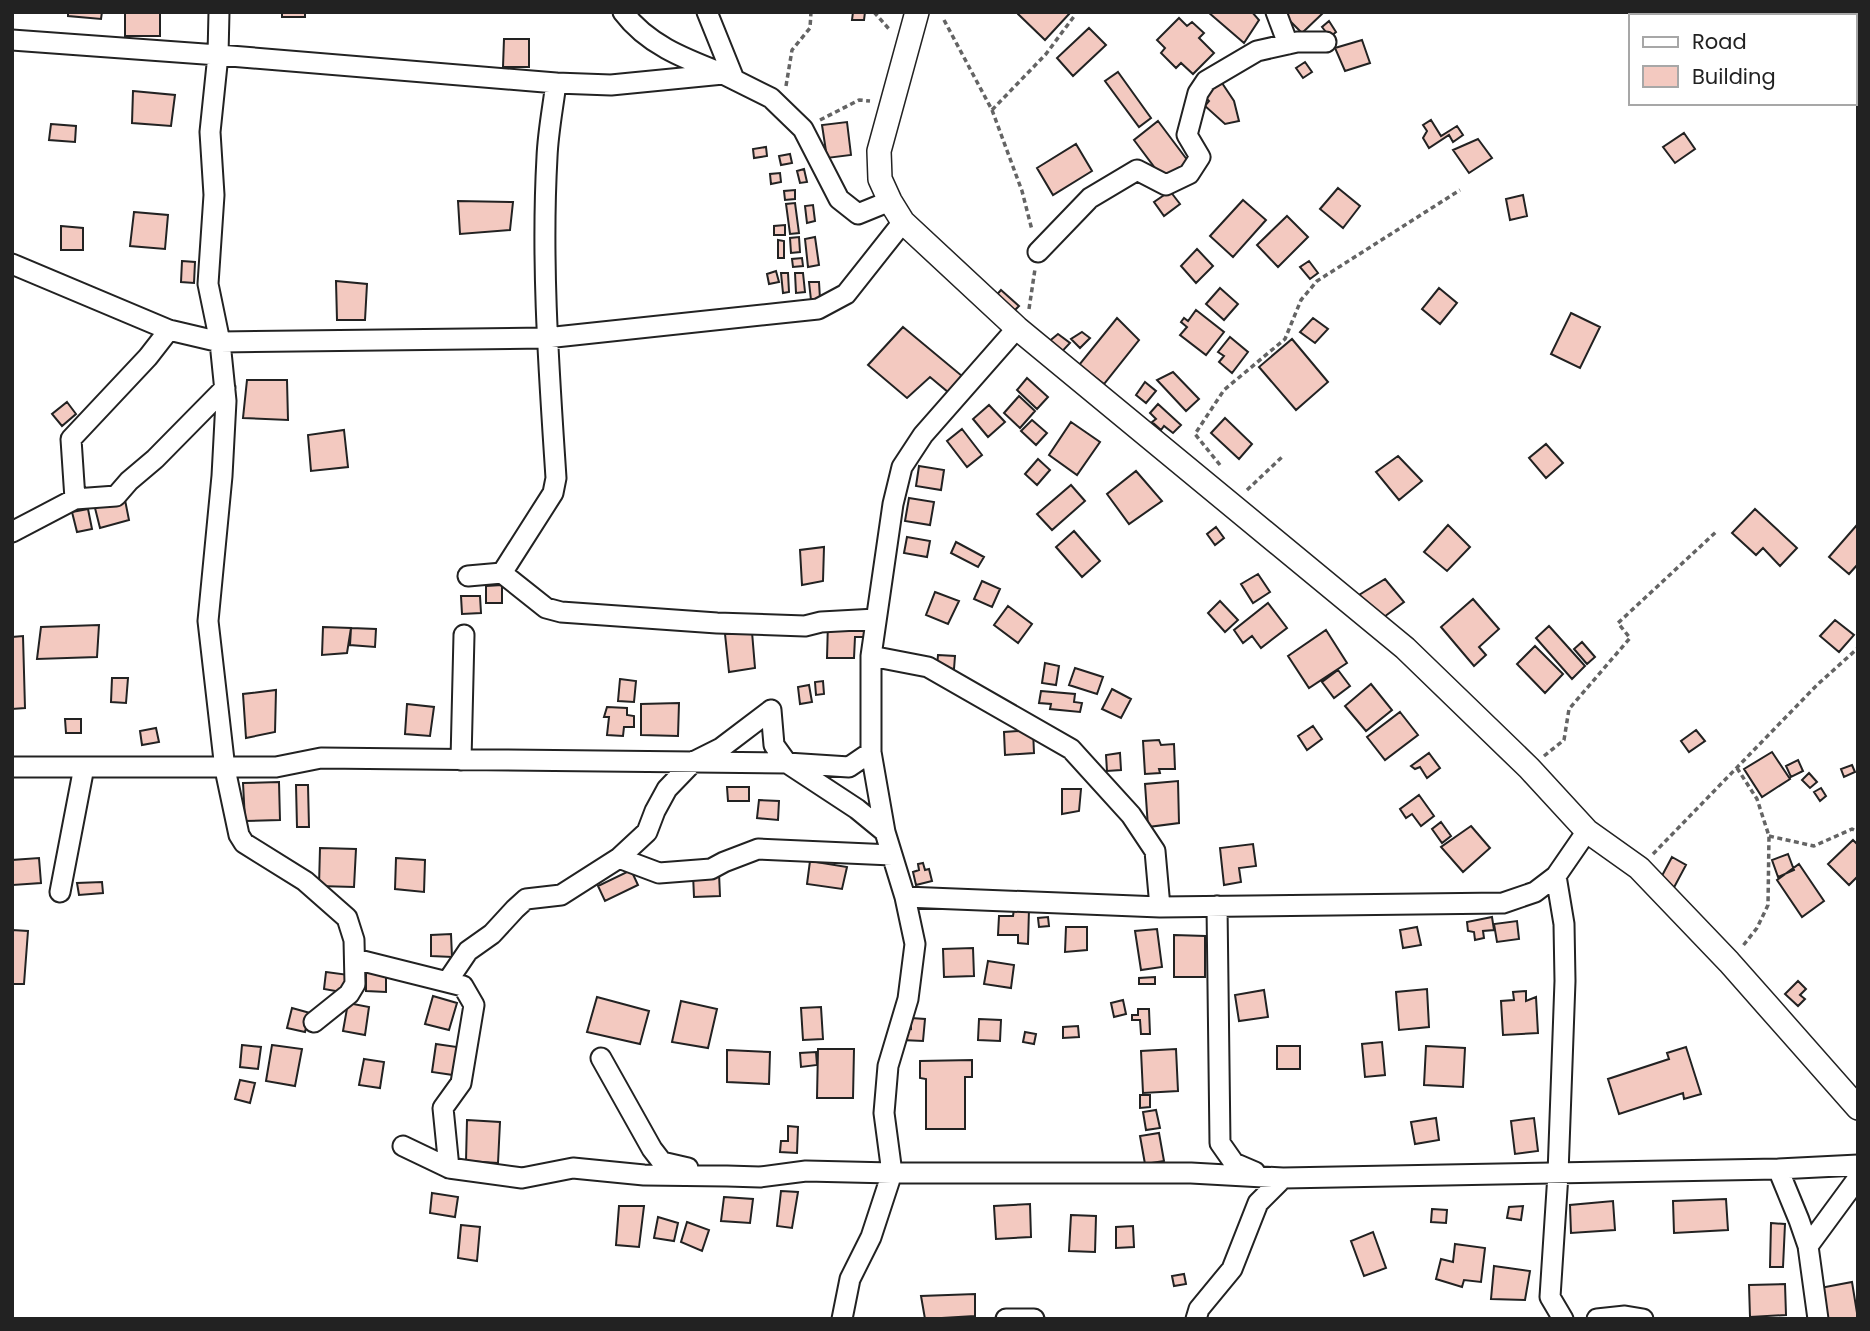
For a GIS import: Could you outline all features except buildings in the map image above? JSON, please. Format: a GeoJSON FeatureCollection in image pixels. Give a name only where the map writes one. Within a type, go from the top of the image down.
{"type":"FeatureCollection","features":[{"type":"Feature","properties":{"kind":"street"},"geometry":{"type":"LineString","coordinates":[[219,12],[218,55],[209,132],[214,195],[208,284],[220,342],[226,401],[222,477],[208,621],[225,769],[239,835],[244,843],[305,881],[347,918],[354,940],[355,984],[349,993],[314,1021]]}},
{"type":"Feature","properties":{"kind":"street"},"geometry":{"type":"LineString","coordinates":[[623,12],[634,27],[675,54],[771,98],[803,129],[839,199],[858,214],[890,201]]}},
{"type":"Feature","properties":{"kind":"street"},"geometry":{"type":"LineString","coordinates":[[707,12],[728,76]]}},
{"type":"Feature","properties":{"kind":"street"},"geometry":{"type":"LineString","coordinates":[[916,12],[879,151],[880,179],[903,222],[1017,328],[1405,648],[1529,768],[1587,831],[1639,868],[1729,962],[1858,1108]]}},
{"type":"Feature","properties":{"kind":"street"},"geometry":{"type":"LineString","coordinates":[[1276,12],[1288,44]]}},
{"type":"Feature","properties":{"kind":"street"},"geometry":{"type":"LineString","coordinates":[[12,40],[556,83],[611,85],[728,76]]}},
{"type":"Feature","properties":{"kind":"street"},"geometry":{"type":"LineString","coordinates":[[1038,252],[1090,198],[1137,170],[1166,186],[1189,174],[1200,157],[1187,135],[1198,93],[1206,81],[1257,51],[1297,42],[1326,42]]}},
{"type":"Feature","properties":{"kind":"street"},"geometry":{"type":"LineString","coordinates":[[502,573],[553,493],[556,478],[545,292],[547,155],[556,83]]}},
{"type":"Feature","properties":{"kind":"street"},"geometry":{"type":"LineString","coordinates":[[12,264],[169,330],[220,342],[546,338],[818,309],[846,294],[903,222]]}},
{"type":"Feature","properties":{"kind":"street"},"geometry":{"type":"LineString","coordinates":[[842,1319],[850,1279],[871,1237],[892,1173],[884,1113],[888,1066],[908,999],[915,944],[905,897],[886,832],[872,752],[871,656],[893,504],[902,467],[923,435],[1017,328]]}},
{"type":"Feature","properties":{"kind":"street"},"geometry":{"type":"LineString","coordinates":[[75,499],[71,439],[148,357],[169,330]]}},
{"type":"Feature","properties":{"kind":"street"},"geometry":{"type":"LineString","coordinates":[[12,531],[75,499],[116,496],[225,388]]}},
{"type":"Feature","properties":{"kind":"street"},"geometry":{"type":"LineString","coordinates":[[468,576],[502,573],[546,608],[561,612],[805,626],[821,622],[876,619]]}},
{"type":"Feature","properties":{"kind":"street"},"geometry":{"type":"LineString","coordinates":[[461,760],[464,635]]}},
{"type":"Feature","properties":{"kind":"street"},"geometry":{"type":"LineString","coordinates":[[871,656],[928,667],[1070,749],[1131,815],[1155,851],[1160,907]]}},
{"type":"Feature","properties":{"kind":"street"},"geometry":{"type":"LineString","coordinates":[[447,982],[468,951],[492,934],[526,899],[561,895],[619,858],[647,832],[667,789],[693,762],[721,748],[771,710],[774,745],[787,763],[858,809],[886,832]]}},
{"type":"Feature","properties":{"kind":"street"},"geometry":{"type":"LineString","coordinates":[[12,767],[276,768],[321,758],[787,763],[849,767],[872,752]]}},
{"type":"Feature","properties":{"kind":"street"},"geometry":{"type":"LineString","coordinates":[[60,892],[84,767]]}},
{"type":"Feature","properties":{"kind":"street"},"geometry":{"type":"LineString","coordinates":[[905,897],[1160,907],[1503,903],[1535,892],[1556,876],[1587,831]]}},
{"type":"Feature","properties":{"kind":"street"},"geometry":{"type":"LineString","coordinates":[[619,858],[659,873],[710,869],[758,849],[892,855]]}},
{"type":"Feature","properties":{"kind":"street"},"geometry":{"type":"LineString","coordinates":[[1556,876],[1564,924],[1565,981],[1558,1174],[1550,1297],[1563,1319]]}},
{"type":"Feature","properties":{"kind":"street"},"geometry":{"type":"LineString","coordinates":[[1217,906],[1220,1143],[1234,1163],[1276,1178]]}},
{"type":"Feature","properties":{"kind":"street"},"geometry":{"type":"LineString","coordinates":[[355,959],[463,986],[474,1005],[461,1083],[443,1108],[449,1168]]}},
{"type":"Feature","properties":{"kind":"street"},"geometry":{"type":"LineString","coordinates":[[601,1058],[662,1162],[727,1176]]}},
{"type":"Feature","properties":{"kind":"street"},"geometry":{"type":"LineString","coordinates":[[403,1146],[449,1168],[522,1178],[573,1168],[644,1175],[760,1177],[806,1171],[1191,1173],[1276,1178],[1558,1174],[1858,1165]]}},
{"type":"Feature","properties":{"kind":"street"},"geometry":{"type":"LineString","coordinates":[[1778,1169],[1808,1246],[1818,1319]]}},
{"type":"Feature","properties":{"kind":"street"},"geometry":{"type":"LineString","coordinates":[[1196,1319],[1199,1309],[1233,1269],[1258,1203],[1276,1178]]}},
{"type":"Feature","properties":{"kind":"street"},"geometry":{"type":"LineString","coordinates":[[1808,1246],[1858,1178]]}},
{"type":"Feature","properties":{"kind":"street"},"geometry":{"type":"LineString","coordinates":[[1597,1319],[1625,1315],[1643,1319]]}},
{"type":"Feature","properties":{"kind":"street"},"geometry":{"type":"LineString","coordinates":[[1006,1319],[1034,1319]]}},
{"type":"Feature","properties":{"kind":"path"},"geometry":{"type":"LineString","coordinates":[[782,108],[792,50],[810,28],[811,12]]}},
{"type":"Feature","properties":{"kind":"path"},"geometry":{"type":"LineString","coordinates":[[992,110],[1046,54],[1075,12]]}},
{"type":"Feature","properties":{"kind":"path"},"geometry":{"type":"LineString","coordinates":[[944,20],[992,110],[1022,191],[1038,252],[1028,312],[1017,328]]}},
{"type":"Feature","properties":{"kind":"path"},"geometry":{"type":"LineString","coordinates":[[803,129],[859,100],[894,98]]}},
{"type":"Feature","properties":{"kind":"path"},"geometry":{"type":"LineString","coordinates":[[1227,474],[1195,433],[1224,390],[1285,339],[1300,300],[1317,281],[1460,190]]}},
{"type":"Feature","properties":{"kind":"path"},"geometry":{"type":"LineString","coordinates":[[1226,499],[1243,494],[1282,457]]}},
{"type":"Feature","properties":{"kind":"path"},"geometry":{"type":"LineString","coordinates":[[1529,768],[1564,740],[1569,709],[1630,638],[1618,623],[1717,531]]}},
{"type":"Feature","properties":{"kind":"path"},"geometry":{"type":"LineString","coordinates":[[1639,868],[1817,685],[1858,649]]}},
{"type":"Feature","properties":{"kind":"path"},"geometry":{"type":"LineString","coordinates":[[1729,962],[1757,928],[1768,905],[1769,836],[1757,799],[1737,768]]}},
{"type":"Feature","properties":{"kind":"path"},"geometry":{"type":"LineString","coordinates":[[1769,836],[1814,846],[1852,829],[1858,832]]}}]}
